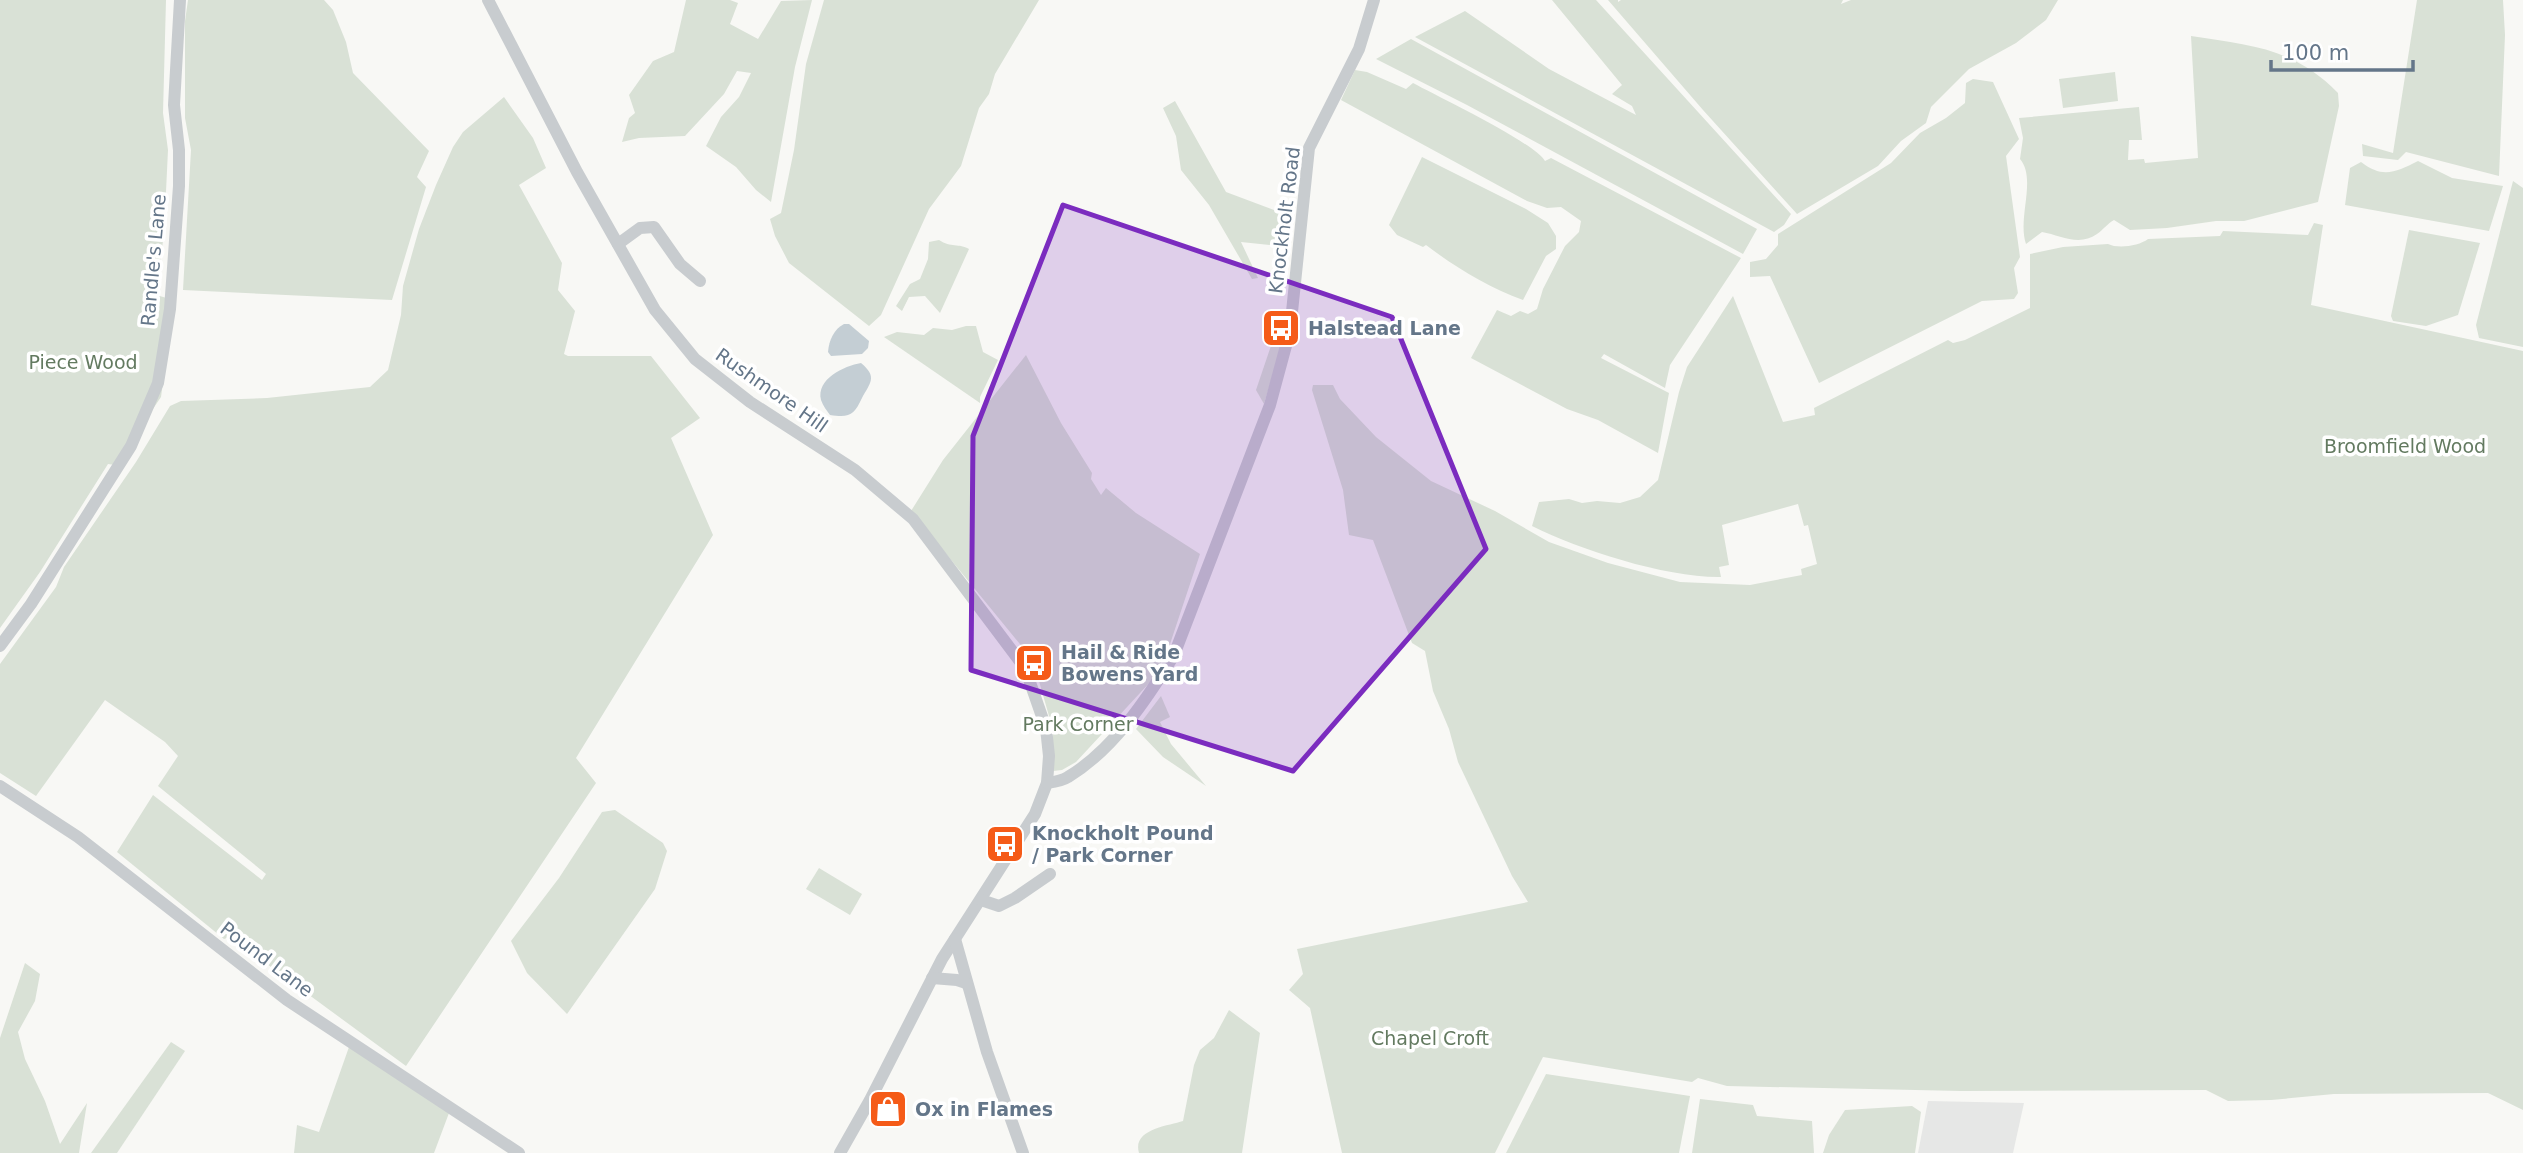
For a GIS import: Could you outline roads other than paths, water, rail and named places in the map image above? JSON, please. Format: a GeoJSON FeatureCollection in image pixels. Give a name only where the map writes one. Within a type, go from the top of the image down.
{"type":"FeatureCollection","features":[{"type":"Feature","properties":{"kind":"street","name":"Randle's Lane"},"geometry":{"type":"LineString","coordinates":[[0,646],[31,604],[131,446],[158,383],[170,309],[179,186],[179,150],[174,105],[180,0]]}},
{"type":"Feature","properties":{"kind":"street","name":"Rushmore Hill"},"geometry":{"type":"LineString","coordinates":[[488,0],[655,310],[695,359],[750,402],[855,470],[913,519],[1025,668],[1046,729],[1049,756],[1047,783],[1035,814],[932,978],[840,1153]]}},
{"type":"Feature","properties":{"kind":"street","name":"Knockholt Road"},"geometry":{"type":"LineString","coordinates":[[1047,783],[1066,778],[1100,752],[1156,684],[1174,655],[1270,405],[1290,331],[1309,148],[1359,49],[1374,0]]}},
{"type":"Feature","properties":{"kind":"street"},"geometry":{"type":"LineString","coordinates":[[618,244],[640,228],[654,227],[680,264],[700,281]]}},
{"type":"Feature","properties":{"kind":"street","name":"Pound Lane"},"geometry":{"type":"LineString","coordinates":[[0,786],[78,837],[287,1000],[499,1148],[519,1153]]}},
{"type":"Feature","properties":{"kind":"street"},"geometry":{"type":"LineString","coordinates":[[981,900],[999,906],[1050,874]]}},
{"type":"Feature","properties":{"kind":"street"},"geometry":{"type":"LineString","coordinates":[[956,939],[966,984],[1023,1153]]}},
{"type":"Feature","properties":{"kind":"street"},"geometry":{"type":"LineString","coordinates":[[932,978],[957,980],[966,984]]}},
{"type":"Feature","properties":{"kind":"place","name":"Halstead Lane"},"geometry":{"type":"Point","coordinates":[1281,328]}},
{"type":"Feature","properties":{"kind":"place","name":"Hail & Ride Bowens Yard"},"geometry":{"type":"Point","coordinates":[1034,663]}},
{"type":"Feature","properties":{"kind":"place","name":"Knockholt Pound / Park Corner"},"geometry":{"type":"Point","coordinates":[1005,844]}},
{"type":"Feature","properties":{"kind":"place","name":"Ox in Flames"},"geometry":{"type":"Point","coordinates":[888,1109]}},
{"type":"Feature","properties":{"kind":"park label","name":"Piece Wood"},"geometry":{"type":"Point","coordinates":[83,362]}},
{"type":"Feature","properties":{"kind":"park label","name":"Broomfield Wood"},"geometry":{"type":"Point","coordinates":[2405,446]}},
{"type":"Feature","properties":{"kind":"park label","name":"Park Corner"},"geometry":{"type":"Point","coordinates":[1078,724]}},
{"type":"Feature","properties":{"kind":"park label","name":"Chapel Croft"},"geometry":{"type":"Point","coordinates":[1430,1038]}}]}
